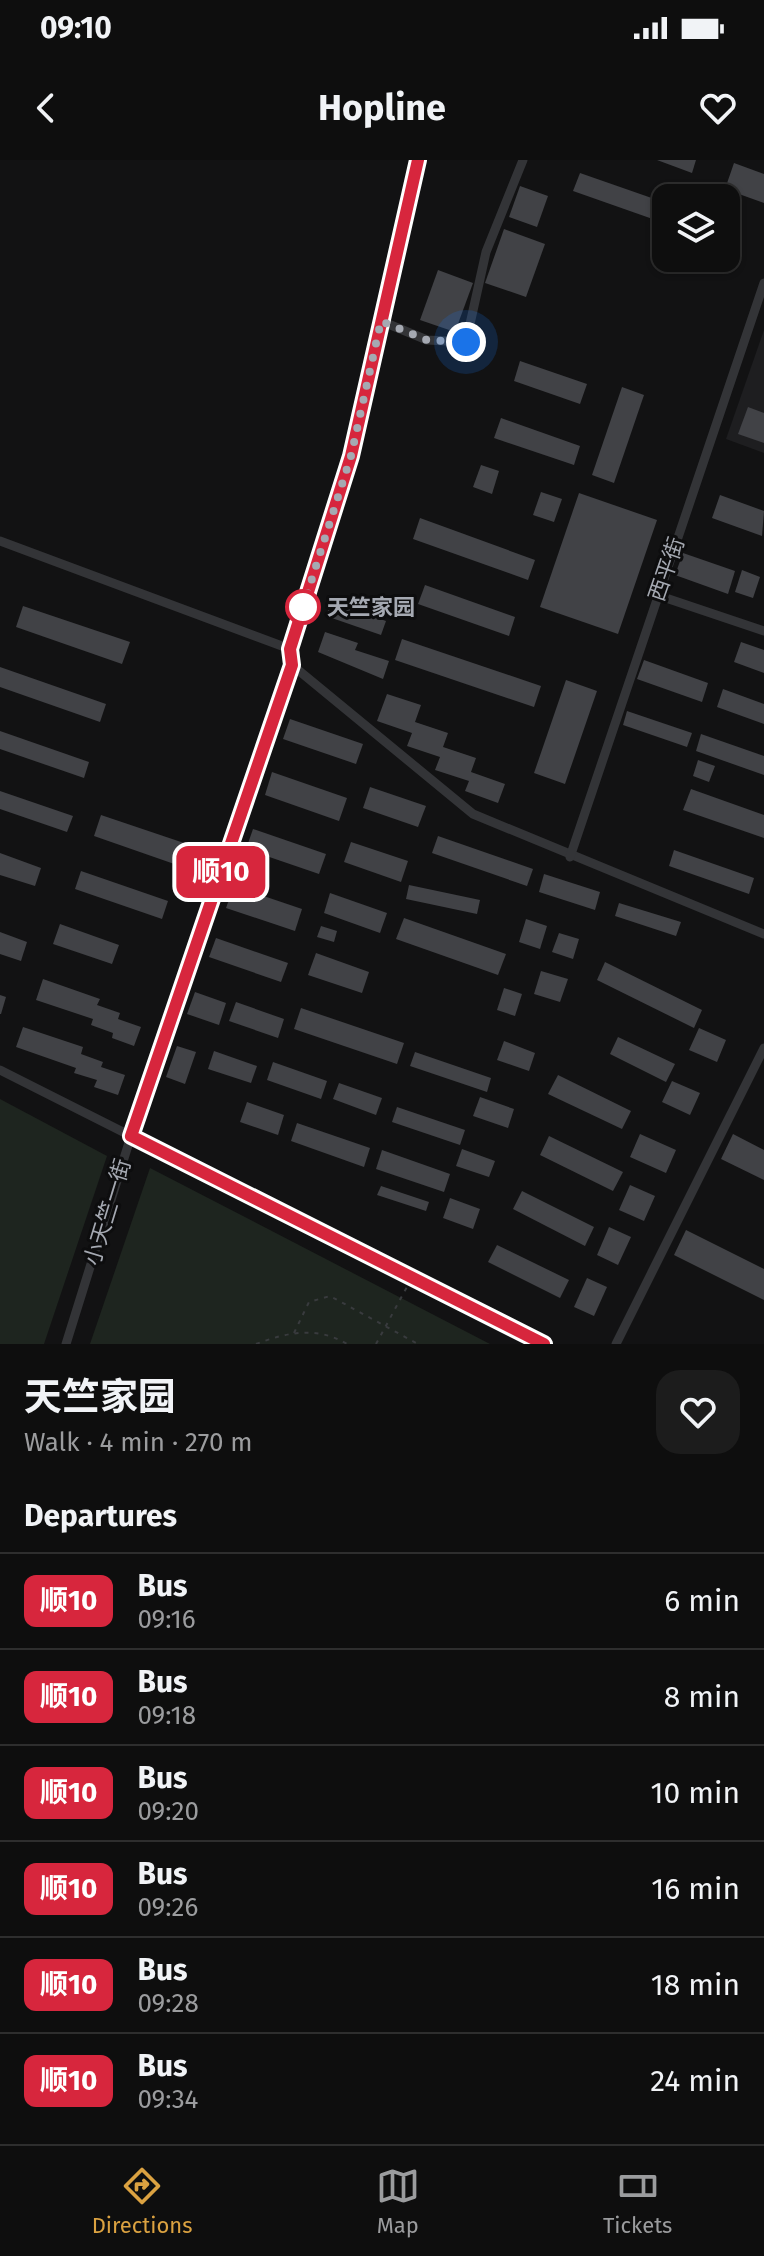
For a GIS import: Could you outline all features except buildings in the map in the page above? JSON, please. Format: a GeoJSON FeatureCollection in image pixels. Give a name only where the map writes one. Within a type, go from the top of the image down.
{"type":"FeatureCollection","features":[{"type":"Feature","properties":{"kind":"street","name":"小天竺一街"},"geometry":{"type":"LineString","coordinates":[[66,1344],[131,1136],[292,665],[290,649],[351,456],[418,160]]}},
{"type":"Feature","properties":{"kind":"street"},"geometry":{"type":"LineString","coordinates":[[381,321],[427,340],[466,342],[486,252],[523,160]]}},
{"type":"Feature","properties":{"kind":"street","name":"西平街"},"geometry":{"type":"LineString","coordinates":[[570,857],[764,283]]}},
{"type":"Feature","properties":{"kind":"street"},"geometry":{"type":"LineString","coordinates":[[0,541],[290,649]]}},
{"type":"Feature","properties":{"kind":"street"},"geometry":{"type":"LineString","coordinates":[[657,595],[764,631]]}},
{"type":"Feature","properties":{"kind":"street"},"geometry":{"type":"LineString","coordinates":[[292,665],[473,814],[570,857],[764,934]]}},
{"type":"Feature","properties":{"kind":"street"},"geometry":{"type":"LineString","coordinates":[[616,1344],[764,1048]]}},
{"type":"Feature","properties":{"kind":"street"},"geometry":{"type":"LineString","coordinates":[[0,1070],[544,1344]]}},
{"type":"Feature","properties":{"kind":"path"},"geometry":{"type":"LineString","coordinates":[[376,1344],[412,1276]]}},
{"type":"Feature","properties":{"kind":"path"},"geometry":{"type":"LineString","coordinates":[[294,1333],[309,1302],[330,1296],[418,1344]]}},
{"type":"Feature","properties":{"kind":"path"},"geometry":{"type":"LineString","coordinates":[[256,1344],[294,1333],[327,1332],[347,1344]]}},
{"type":"Feature","properties":{"kind":"shaded area"},"geometry":{"type":"Polygon","coordinates":[[[764,330],[764,453],[726,439],[764,330]]]}},
{"type":"Feature","properties":{"kind":"shaded area"},"geometry":{"type":"Polygon","coordinates":[[[0,1099],[107,1156],[44,1344],[0,1344],[0,1099]]]}},
{"type":"Feature","properties":{"kind":"shaded area"},"geometry":{"type":"Polygon","coordinates":[[[150,1168],[490,1344],[90,1344],[150,1168]]]}},
{"type":"Feature","properties":{"kind":"bus line","name":"顺10"},"geometry":{"type":"LineString","coordinates":[[418,160],[351,456],[290,649],[292,665],[131,1136],[544,1344]]}},
{"type":"Feature","properties":{"kind":"place","name":"天竺家园"},"geometry":{"type":"Point","coordinates":[303,607]}},
{"type":"Feature","properties":{"kind":"route"},"geometry":{"type":"LineString","coordinates":[[303,607],[351,456],[381,321],[427,340],[466,342]]}}]}
